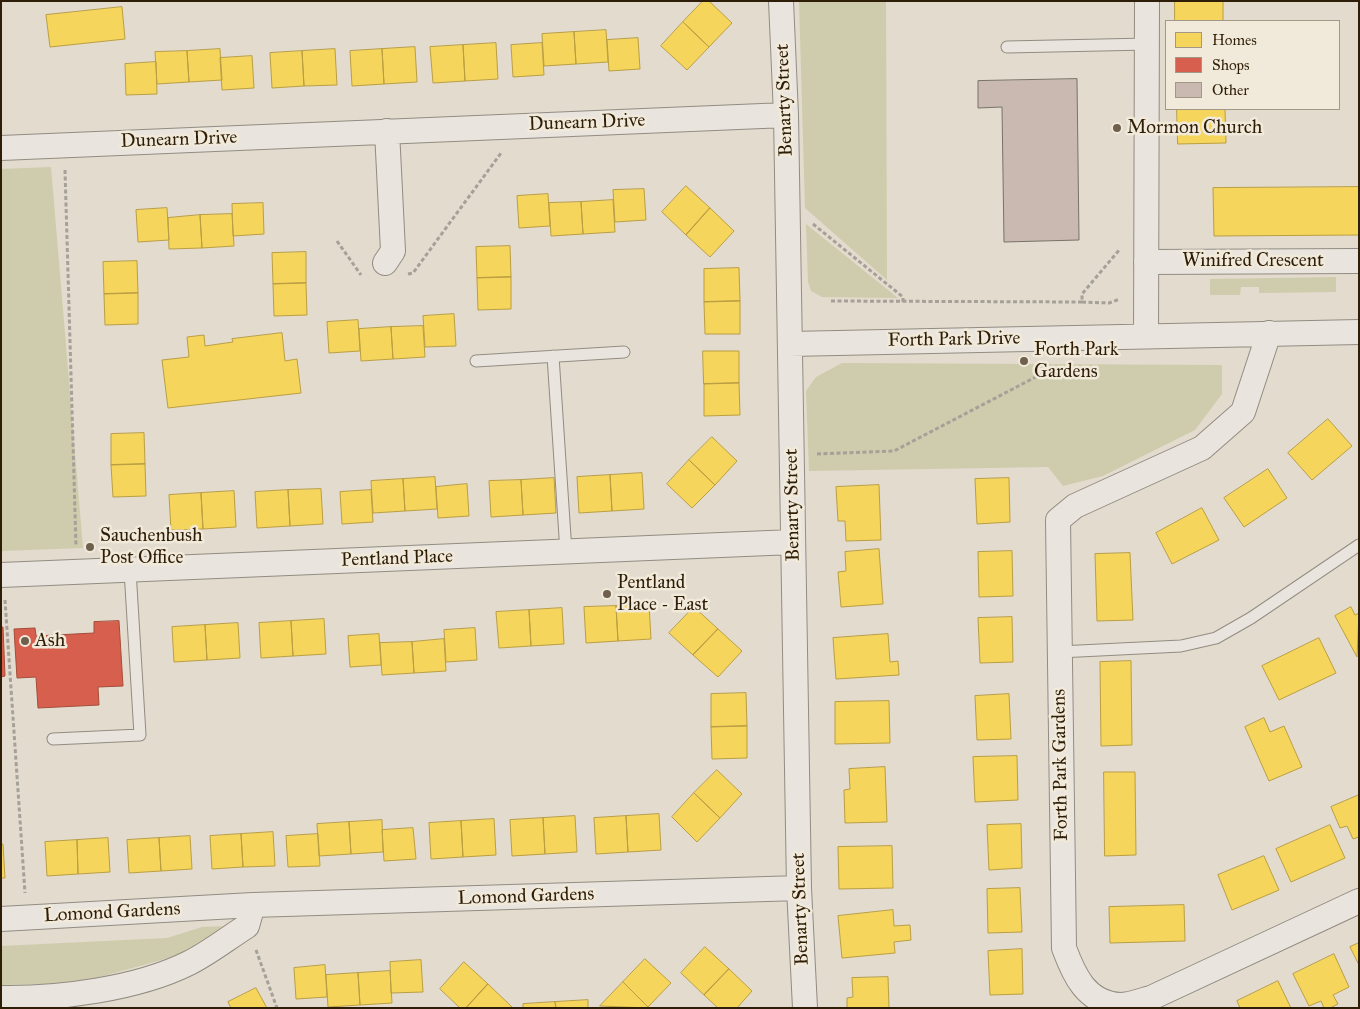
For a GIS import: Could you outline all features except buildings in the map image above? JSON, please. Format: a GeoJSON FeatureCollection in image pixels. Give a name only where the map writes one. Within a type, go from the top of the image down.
{"type":"FeatureCollection","features":[{"type":"Feature","properties":{"kind":"street","name":"Benarty Street"},"geometry":{"type":"LineString","coordinates":[[781,1],[786,115],[800,888],[805,1008]]}},
{"type":"Feature","properties":{"kind":"street"},"geometry":{"type":"LineString","coordinates":[[1146,336],[1147,1]]}},
{"type":"Feature","properties":{"kind":"street","name":"Dunearn Drive"},"geometry":{"type":"LineString","coordinates":[[1,148],[786,115]]}},
{"type":"Feature","properties":{"kind":"street"},"geometry":{"type":"LineString","coordinates":[[387,132],[393,251],[387,271]]}},
{"type":"Feature","properties":{"kind":"street","name":"Winifred Crescent"},"geometry":{"type":"LineString","coordinates":[[1146,262],[1359,262]]}},
{"type":"Feature","properties":{"kind":"street","name":"Forth Park Drive"},"geometry":{"type":"LineString","coordinates":[[790,344],[1359,332]]}},
{"type":"Feature","properties":{"kind":"street","name":"Forth Park Gardens"},"geometry":{"type":"LineString","coordinates":[[1269,333],[1243,412],[1202,448],[1075,506],[1058,520],[1064,948],[1074,976],[1093,1003],[1121,1005],[1151,998],[1359,901]]}},
{"type":"Feature","properties":{"kind":"street","name":"Pentland Place"},"geometry":{"type":"LineString","coordinates":[[1,575],[793,542]]}},
{"type":"Feature","properties":{"kind":"street","name":"Lomond Gardens"},"geometry":{"type":"LineString","coordinates":[[1,919],[250,916],[800,888]]}},
{"type":"Feature","properties":{"kind":"street","name":"Lomond Gardens"},"geometry":{"type":"LineString","coordinates":[[1,998],[82,994],[139,981],[188,963],[250,916]]}},
{"type":"Feature","properties":{"kind":"lane"},"geometry":{"type":"LineString","coordinates":[[1007,48],[1148,44]]}},
{"type":"Feature","properties":{"kind":"lane"},"geometry":{"type":"LineString","coordinates":[[476,361],[624,352]]}},
{"type":"Feature","properties":{"kind":"lane"},"geometry":{"type":"LineString","coordinates":[[553,356],[566,552]]}},
{"type":"Feature","properties":{"kind":"lane"},"geometry":{"type":"LineString","coordinates":[[1059,652],[1181,646],[1216,638],[1251,618],[1359,545]]}},
{"type":"Feature","properties":{"kind":"lane"},"geometry":{"type":"LineString","coordinates":[[54,739],[140,735],[130,570]]}},
{"type":"Feature","properties":{"kind":"path"},"geometry":{"type":"LineString","coordinates":[[337,241],[362,277],[387,271],[413,273],[501,153],[501,147]]}},
{"type":"Feature","properties":{"kind":"path"},"geometry":{"type":"LineString","coordinates":[[64,164],[77,572]]}},
{"type":"Feature","properties":{"kind":"path"},"geometry":{"type":"LineString","coordinates":[[788,203],[903,297],[903,303]]}},
{"type":"Feature","properties":{"kind":"path"},"geometry":{"type":"LineString","coordinates":[[1082,302],[1082,294],[1126,242]]}},
{"type":"Feature","properties":{"kind":"path"},"geometry":{"type":"LineString","coordinates":[[831,301],[1109,303],[1121,299],[1124,294]]}},
{"type":"Feature","properties":{"kind":"path"},"geometry":{"type":"LineString","coordinates":[[811,454],[894,451],[1051,369],[1052,361]]}},
{"type":"Feature","properties":{"kind":"path"},"geometry":{"type":"LineString","coordinates":[[5,599],[25,899]]}},
{"type":"Feature","properties":{"kind":"path"},"geometry":{"type":"LineString","coordinates":[[250,916],[277,1008]]}},
{"type":"Feature","properties":{"kind":"shaded area"},"geometry":{"type":"Polygon","coordinates":[[[799,1],[886,1],[887,280],[805,208],[799,1]]]}},
{"type":"Feature","properties":{"kind":"shaded area"},"geometry":{"type":"Polygon","coordinates":[[[51,167],[83,548],[1,551],[1,169],[51,167]]]}},
{"type":"Feature","properties":{"kind":"shaded area"},"geometry":{"type":"Polygon","coordinates":[[[806,224],[898,298],[822,297],[811,291],[808,282],[806,224]]]}},
{"type":"Feature","properties":{"kind":"shaded area"},"geometry":{"type":"Polygon","coordinates":[[[1336,277],[1336,292],[1259,293],[1259,287],[1241,287],[1240,295],[1210,295],[1210,279],[1336,277]]]}},
{"type":"Feature","properties":{"kind":"shaded area"},"geometry":{"type":"Polygon","coordinates":[[[842,363],[1222,365],[1222,394],[1195,430],[1103,476],[1063,486],[1048,467],[809,471],[806,391],[816,377],[842,363]]]}},
{"type":"Feature","properties":{"kind":"shaded area"},"geometry":{"type":"Polygon","coordinates":[[[227,926],[200,946],[165,959],[78,983],[1,985],[1,946],[167,938],[202,927],[227,926]]]}},
{"type":"Feature","properties":{"kind":"place","name":"Mormon Church"},"geometry":{"type":"Point","coordinates":[1117,128]}},
{"type":"Feature","properties":{"kind":"place","name":"Forth Park Gardens"},"geometry":{"type":"Point","coordinates":[1024,361]}},
{"type":"Feature","properties":{"kind":"place","name":"Sauchenbush Post Office"},"geometry":{"type":"Point","coordinates":[90,547]}},
{"type":"Feature","properties":{"kind":"place","name":"Pentland Place - East"},"geometry":{"type":"Point","coordinates":[607,594]}},
{"type":"Feature","properties":{"kind":"place","name":"Ash"},"geometry":{"type":"Point","coordinates":[25,641]}}]}
